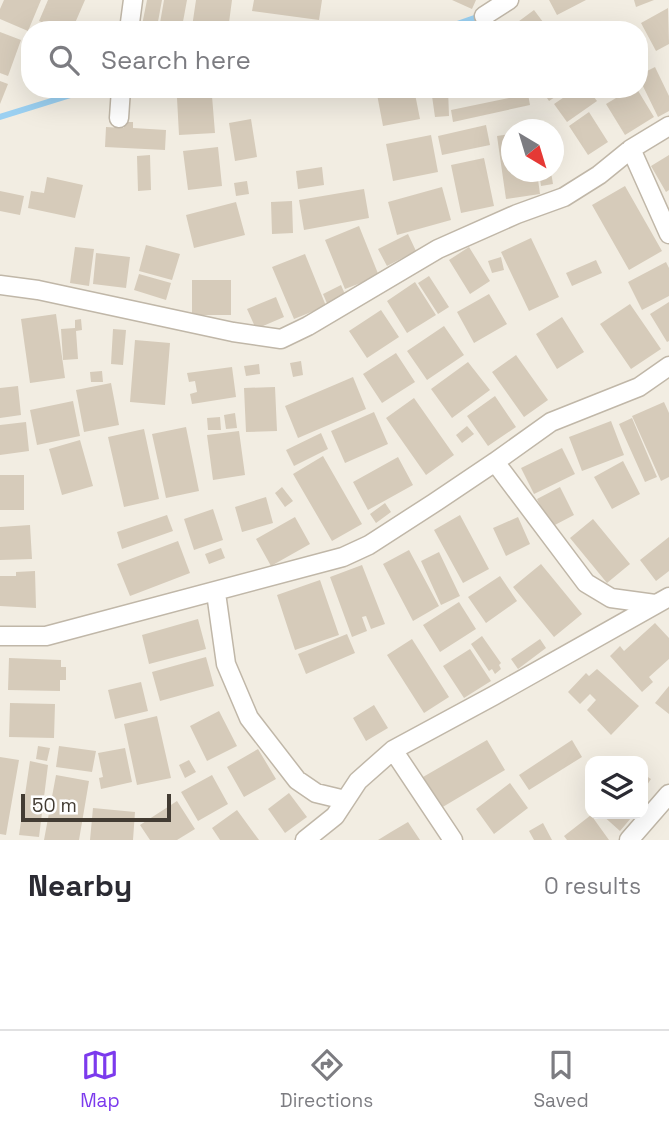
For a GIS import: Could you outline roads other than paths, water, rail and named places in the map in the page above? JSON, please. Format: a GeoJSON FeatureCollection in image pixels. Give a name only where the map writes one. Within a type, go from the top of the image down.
{"type":"FeatureCollection","features":[{"type":"Feature","properties":{"kind":"street"},"geometry":{"type":"LineString","coordinates":[[130,21],[132,0]]}},
{"type":"Feature","properties":{"kind":"street"},"geometry":{"type":"LineString","coordinates":[[484,16],[509,0]]}},
{"type":"Feature","properties":{"kind":"street"},"geometry":{"type":"LineString","coordinates":[[118,118],[120,98]]}},
{"type":"Feature","properties":{"kind":"street"},"geometry":{"type":"LineString","coordinates":[[0,285],[38,290],[233,332],[281,339],[308,326],[438,249],[517,214],[564,197],[599,175],[631,149],[669,126]]}},
{"type":"Feature","properties":{"kind":"street"},"geometry":{"type":"LineString","coordinates":[[631,149],[669,234]]}},
{"type":"Feature","properties":{"kind":"street"},"geometry":{"type":"LineString","coordinates":[[0,636],[46,636],[216,593],[343,557],[369,545],[495,463],[551,422],[639,387],[669,366]]}},
{"type":"Feature","properties":{"kind":"street"},"geometry":{"type":"LineString","coordinates":[[495,463],[586,583],[611,598],[662,601]]}},
{"type":"Feature","properties":{"kind":"street"},"geometry":{"type":"LineString","coordinates":[[216,593],[226,664],[249,718],[297,780],[316,793],[345,800]]}},
{"type":"Feature","properties":{"kind":"street"},"geometry":{"type":"LineString","coordinates":[[305,840],[328,833],[335,816],[358,782],[393,750],[662,601]]}},
{"type":"Feature","properties":{"kind":"street"},"geometry":{"type":"LineString","coordinates":[[393,750],[452,840]]}},
{"type":"Feature","properties":{"kind":"street"},"geometry":{"type":"LineString","coordinates":[[629,840],[669,794]]}},
{"type":"Feature","properties":{"kind":"waterway"},"geometry":{"type":"LineString","coordinates":[[466,21],[483,15]]}},
{"type":"Feature","properties":{"kind":"waterway"},"geometry":{"type":"LineString","coordinates":[[0,117],[61,98]]}}]}
